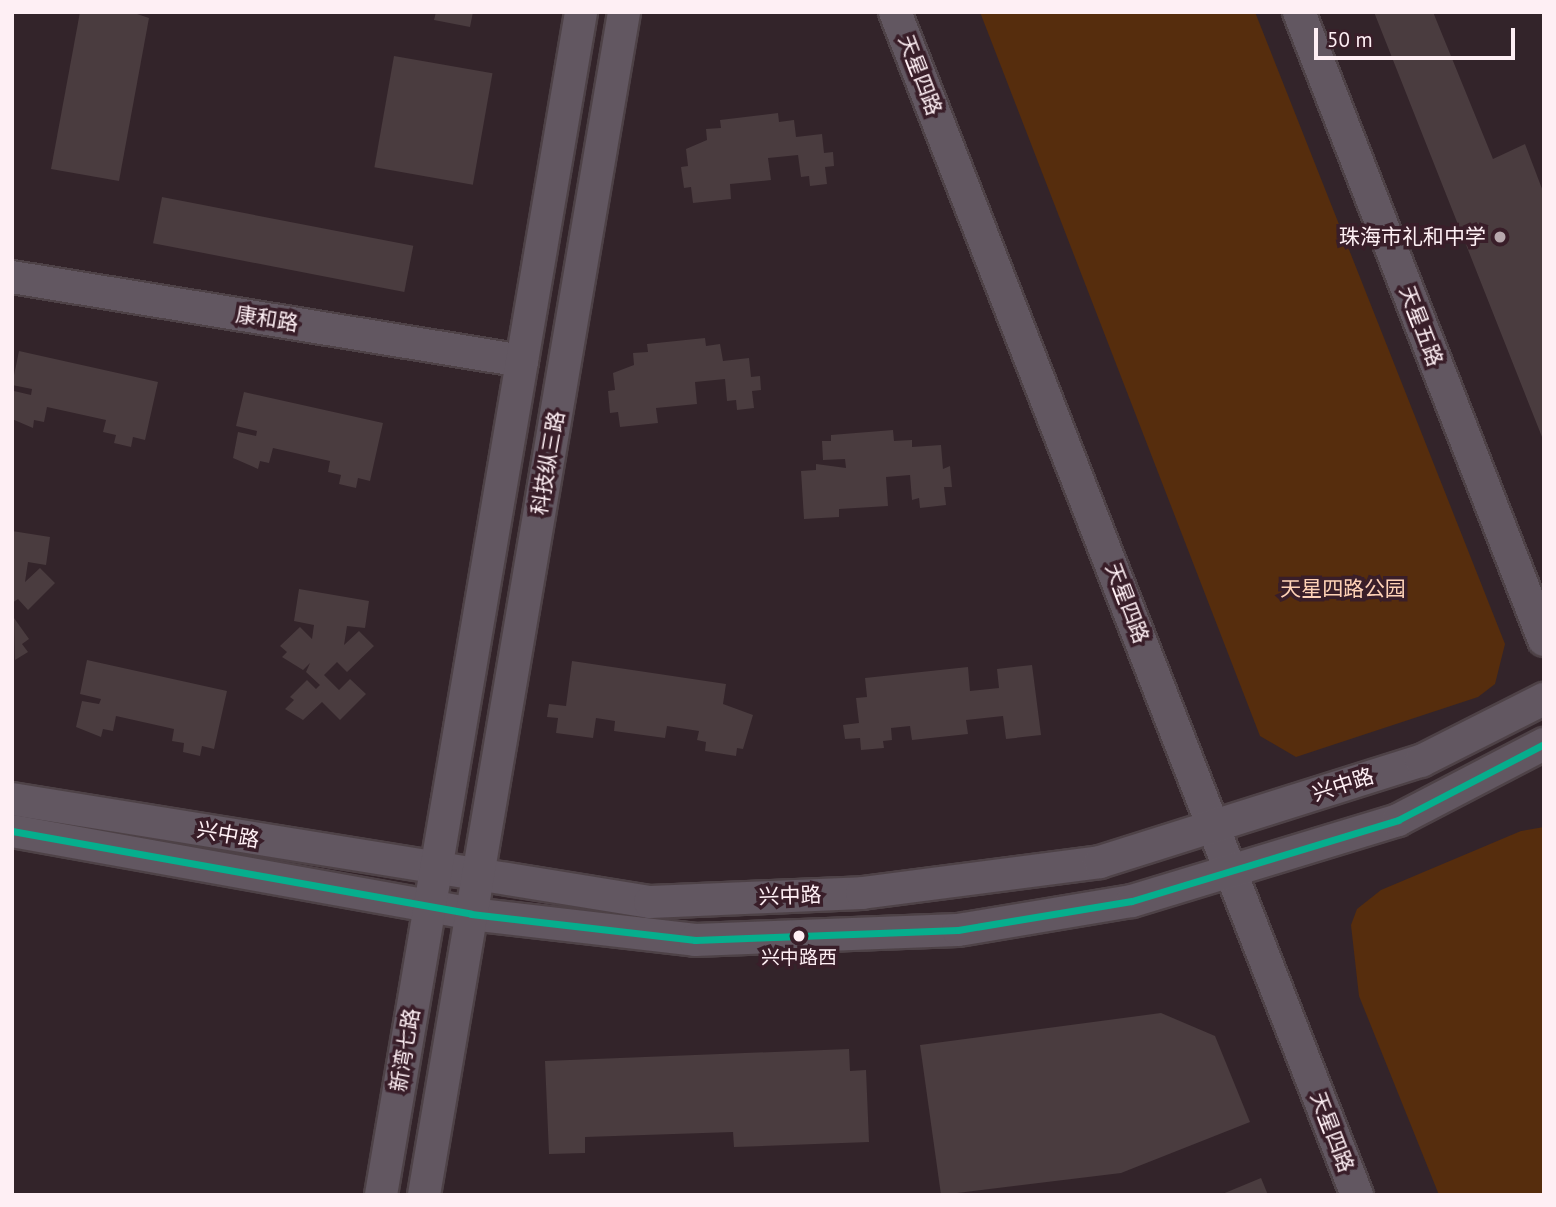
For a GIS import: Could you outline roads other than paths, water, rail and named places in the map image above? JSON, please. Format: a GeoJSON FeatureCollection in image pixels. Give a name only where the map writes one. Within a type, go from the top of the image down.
{"type":"FeatureCollection","features":[{"type":"Feature","properties":{"kind":"street","name":"科技纵三路"},"geometry":{"type":"LineString","coordinates":[[429,904],[437,871],[582,12]]}},
{"type":"Feature","properties":{"kind":"street","name":"科技纵三路"},"geometry":{"type":"LineString","coordinates":[[471,914],[624,12]]}},
{"type":"Feature","properties":{"kind":"street","name":"天星四路"},"geometry":{"type":"LineString","coordinates":[[895,12],[1357,1195]]}},
{"type":"Feature","properties":{"kind":"street","name":"天星五路"},"geometry":{"type":"LineString","coordinates":[[1299,12],[1544,640]]}},
{"type":"Feature","properties":{"kind":"street","name":"康和路"},"geometry":{"type":"LineString","coordinates":[[12,277],[522,361]]}},
{"type":"Feature","properties":{"kind":"street","name":"兴中路"},"geometry":{"type":"LineString","coordinates":[[12,799],[437,871],[650,902],[862,893],[1100,862],[1421,761],[1544,699]]}},
{"type":"Feature","properties":{"kind":"street","name":"兴中路"},"geometry":{"type":"LineString","coordinates":[[12,831],[429,904],[471,914],[695,940],[958,930],[1132,901],[1398,820],[1544,744]]}},
{"type":"Feature","properties":{"kind":"street","name":"新湾七路"},"geometry":{"type":"LineString","coordinates":[[381,1195],[429,904]]}},
{"type":"Feature","properties":{"kind":"street","name":"新湾七路"},"geometry":{"type":"LineString","coordinates":[[424,1195],[471,914]]}},
{"type":"Feature","properties":{"kind":"place","name":"珠海市礼和中学"},"geometry":{"type":"Point","coordinates":[1500,237]}},
{"type":"Feature","properties":{"kind":"place","name":"兴中路西"},"geometry":{"type":"Point","coordinates":[799,936]}},
{"type":"Feature","properties":{"kind":"park label","name":"天星四路公园"},"geometry":{"type":"Point","coordinates":[1343,589]}}]}
